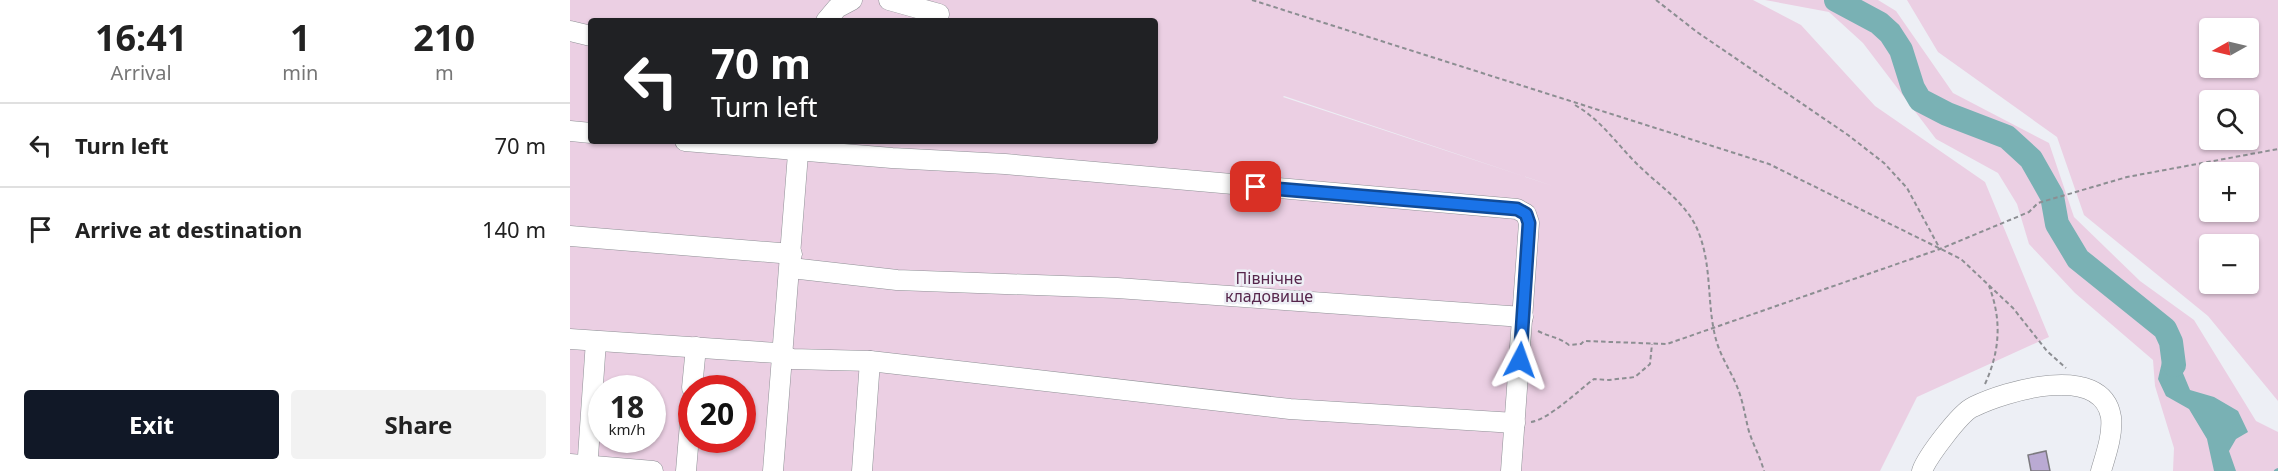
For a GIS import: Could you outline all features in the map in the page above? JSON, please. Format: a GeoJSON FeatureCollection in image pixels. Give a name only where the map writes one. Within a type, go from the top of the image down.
{"type":"FeatureCollection","features":[{"type":"Feature","properties":{"kind":"street"},"geometry":{"type":"LineString","coordinates":[[829,18],[837,8],[852,0]]}},
{"type":"Feature","properties":{"kind":"street"},"geometry":{"type":"LineString","coordinates":[[889,0],[939,14]]}},
{"type":"Feature","properties":{"kind":"street"},"geometry":{"type":"LineString","coordinates":[[570,31],[588,35]]}},
{"type":"Feature","properties":{"kind":"street"},"geometry":{"type":"LineString","coordinates":[[570,131],[588,133]]}},
{"type":"Feature","properties":{"kind":"street"},"geometry":{"type":"LineString","coordinates":[[753,144],[799,146],[892,158],[1016,165],[1517,209],[1526,214],[1529,223],[1511,471]]}},
{"type":"Feature","properties":{"kind":"street"},"geometry":{"type":"LineString","coordinates":[[773,471],[799,146]]}},
{"type":"Feature","properties":{"kind":"street"},"geometry":{"type":"LineString","coordinates":[[570,236],[791,261],[897,280],[1117,288],[1523,317]]}},
{"type":"Feature","properties":{"kind":"street"},"geometry":{"type":"LineString","coordinates":[[570,339],[777,353],[792,358],[870,361],[1290,409],[1515,423]]}},
{"type":"Feature","properties":{"kind":"street"},"geometry":{"type":"LineString","coordinates":[[596,340],[582,467],[653,471]]}},
{"type":"Feature","properties":{"kind":"street"},"geometry":{"type":"LineString","coordinates":[[693,375],[696,347]]}},
{"type":"Feature","properties":{"kind":"street"},"geometry":{"type":"LineString","coordinates":[[862,471],[870,361]]}},
{"type":"Feature","properties":{"kind":"street"},"geometry":{"type":"LineString","coordinates":[[1922,471],[1934,449],[1971,407],[2018,391],[2048,385],[2086,386],[2106,404],[2111,417],[2111,435],[2101,471]]}},
{"type":"Feature","properties":{"kind":"street"},"geometry":{"type":"LineString","coordinates":[[686,471],[688,453]]}},
{"type":"Feature","properties":{"kind":"path"},"geometry":{"type":"LineString","coordinates":[[1252,0],[1570,103],[1768,164],[1961,259],[2013,308],[2047,351],[2086,386]]}},
{"type":"Feature","properties":{"kind":"path"},"geometry":{"type":"LineString","coordinates":[[1656,0],[1697,32],[1848,135],[1884,163],[1907,188],[1940,249]]}},
{"type":"Feature","properties":{"kind":"path"},"geometry":{"type":"LineString","coordinates":[[1570,103],[1591,114],[1638,165],[1686,210],[1699,231],[1706,261],[1713,329],[1718,346],[1739,391],[1748,426],[1764,471]]}},
{"type":"Feature","properties":{"kind":"path"},"geometry":{"type":"LineString","coordinates":[[1523,317],[1527,325],[1550,337],[1560,338],[1569,345],[1581,344],[1584,341],[1667,344],[1940,249],[2029,212],[2038,203],[2127,177],[2278,150]]}},
{"type":"Feature","properties":{"kind":"path"},"geometry":{"type":"LineString","coordinates":[[1985,385],[1998,347],[1998,320],[1988,282]]}},
{"type":"Feature","properties":{"kind":"path"},"geometry":{"type":"LineString","coordinates":[[1515,423],[1535,422],[1547,417],[1594,379],[1635,377],[1650,364],[1652,344]]}},
{"type":"Feature","properties":{"kind":"green space","name":"Північне кладовище"},"geometry":{"type":"Polygon","coordinates":[[[570,0],[1753,0],[1801,25],[1875,106],[1985,182],[2049,337],[1917,397],[1880,471],[570,471],[570,0]],[[1284,96],[1283,97],[1553,186],[1284,96]]]}},
{"type":"Feature","properties":{"kind":"green space"},"geometry":{"type":"Polygon","coordinates":[[[1765,0],[1878,0],[1896,11],[1953,93],[2049,143],[2074,217],[2140,281],[2194,320],[2256,421],[2278,432],[2278,471],[2173,471],[2174,448],[2155,386],[2153,360],[2075,293],[2029,244],[2017,204],[1998,173],[1936,139],[1863,43],[1829,12],[1765,0]]]}},
{"type":"Feature","properties":{"kind":"green space"},"geometry":{"type":"Polygon","coordinates":[[[1907,0],[2278,0],[2278,401],[2208,316],[2084,215],[2057,137],[1938,52],[1907,0]]]}},
{"type":"Feature","properties":{"kind":"water"},"geometry":{"type":"Polygon","coordinates":[[[2162,362],[2180,366],[2190,390],[2214,397],[2238,411],[2248,432],[2236,439],[2229,451],[2236,471],[2214,471],[2207,439],[2189,409],[2166,396],[2158,379],[2162,362]]]}},
{"type":"Feature","properties":{"kind":"building"},"geometry":{"type":"Polygon","coordinates":[[[2046,451],[2050,471],[2031,471],[2028,455],[2046,451]]]}},
{"type":"Feature","properties":{"kind":"waterway"},"geometry":{"type":"LineString","coordinates":[[1836,0],[1879,23],[1890,33],[1901,50],[1913,88],[1920,100],[1947,114],[2007,137],[2031,159],[2052,196],[2057,224],[2078,259],[2165,329],[2171,342],[2174,365]]}},
{"type":"Feature","properties":{"kind":"route"},"geometry":{"type":"LineString","coordinates":[[1256,187],[1517,209],[1526,214],[1529,223],[1520,360]]}}]}
